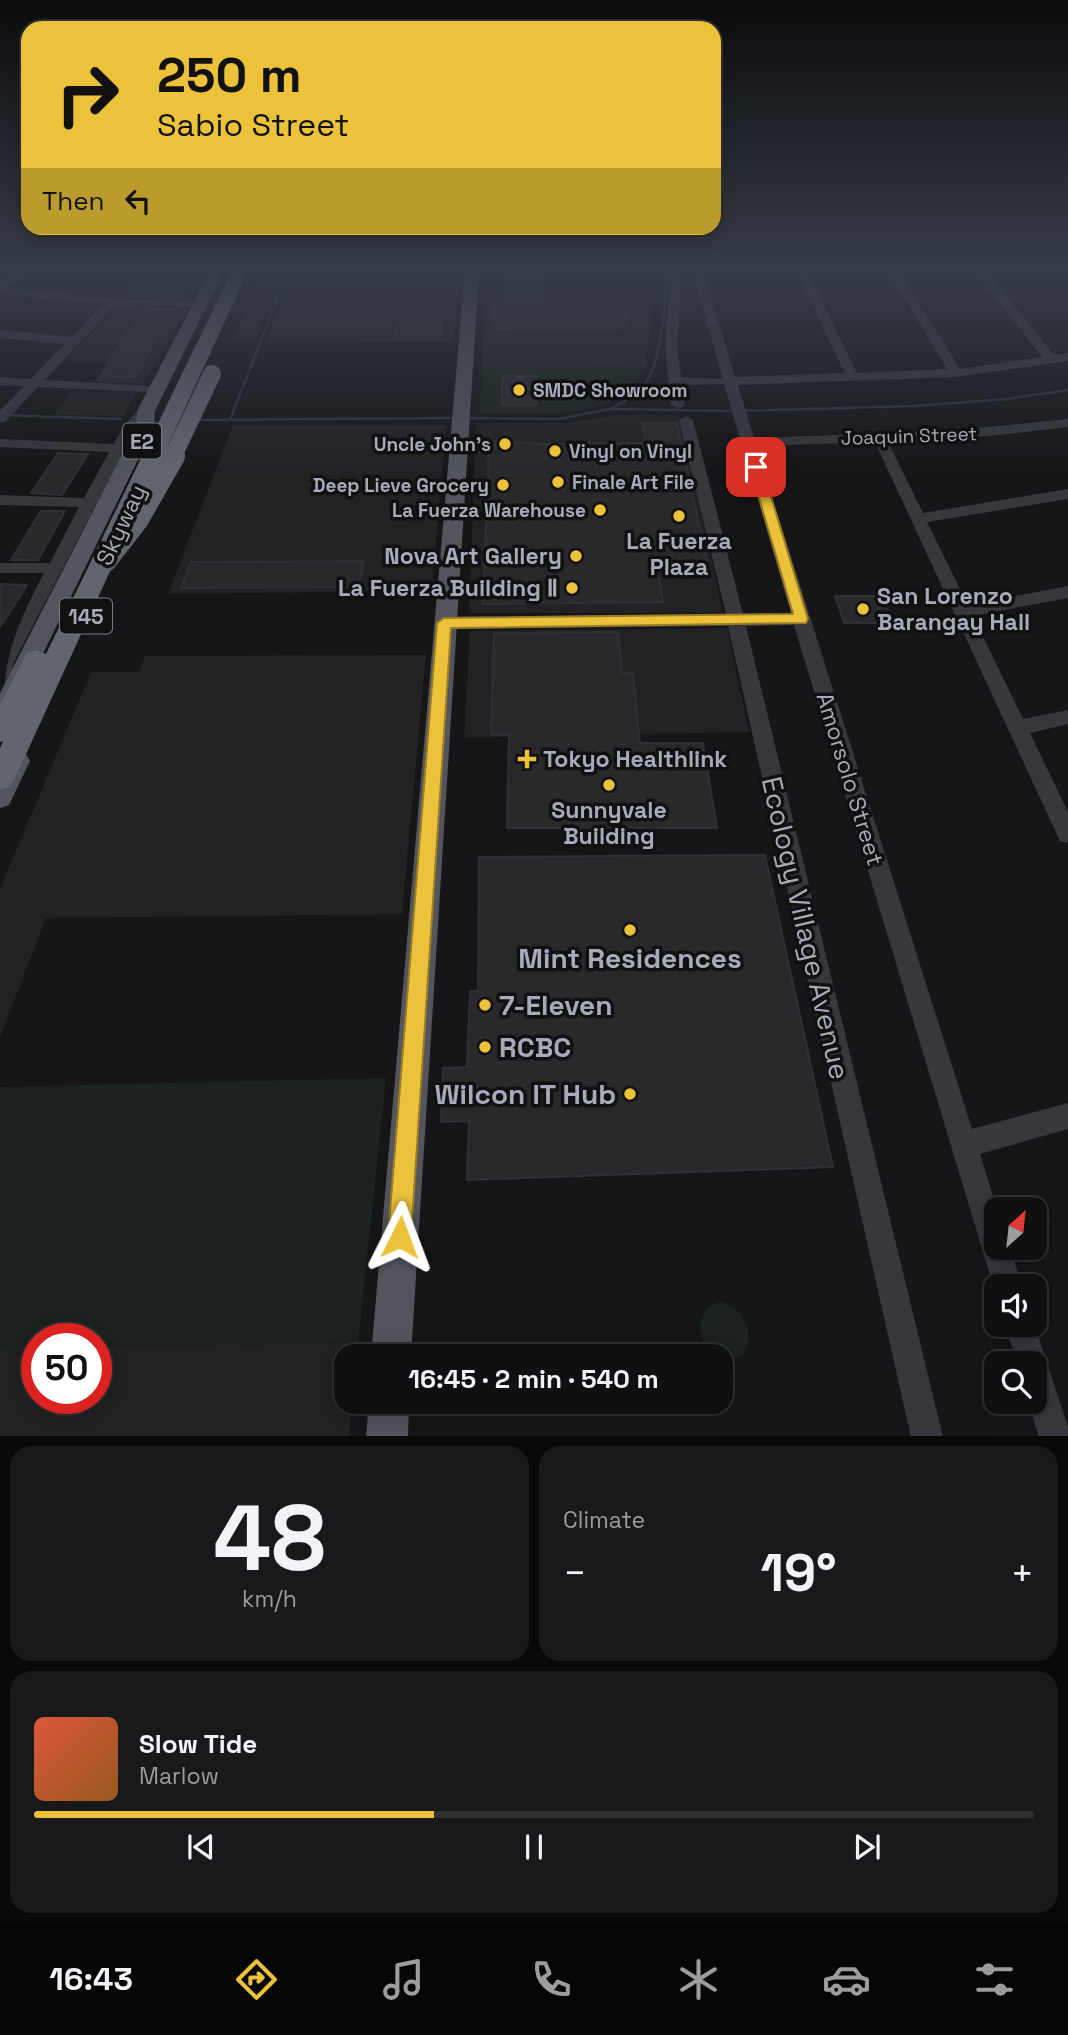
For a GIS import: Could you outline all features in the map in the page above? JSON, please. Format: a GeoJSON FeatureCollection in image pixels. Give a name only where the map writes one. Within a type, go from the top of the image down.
{"type":"FeatureCollection","features":[{"type":"Feature","properties":{"kind":"highway","name":"Skyway"},"geometry":{"type":"LineString","coordinates":[[0,731],[194,338]]}},
{"type":"Feature","properties":{"kind":"highway","name":"Skyway"},"geometry":{"type":"LineString","coordinates":[[0,778],[210,338]]}},
{"type":"Feature","properties":{"kind":"highway"},"geometry":{"type":"LineString","coordinates":[[105,560],[124,540],[148,499],[227,338]]}},
{"type":"Feature","properties":{"kind":"main road","name":"145"},"geometry":{"type":"LineString","coordinates":[[0,717],[145,426],[146,411],[184,338]]}},
{"type":"Feature","properties":{"kind":"main road","name":"145"},"geometry":{"type":"LineString","coordinates":[[0,797],[211,338]]}},
{"type":"Feature","properties":{"kind":"main road"},"geometry":{"type":"LineString","coordinates":[[392,1344],[467,338]]}},
{"type":"Feature","properties":{"kind":"main road"},"geometry":{"type":"LineString","coordinates":[[387,1436],[388,1414]]}},
{"type":"Feature","properties":{"kind":"street"},"geometry":{"type":"LineString","coordinates":[[43,338],[75,341]]}},
{"type":"Feature","properties":{"kind":"street"},"geometry":{"type":"LineString","coordinates":[[4,414],[78,338]]}},
{"type":"Feature","properties":{"kind":"street","name":"Ecology Village Avenue"},"geometry":{"type":"LineString","coordinates":[[672,338],[674,382],[735,620],[927,1436]]}},
{"type":"Feature","properties":{"kind":"street","name":"Amorsolo Street"},"geometry":{"type":"LineString","coordinates":[[714,338],[725,381],[739,411],[1003,1274]]}},
{"type":"Feature","properties":{"kind":"street"},"geometry":{"type":"LineString","coordinates":[[834,338],[853,377]]}},
{"type":"Feature","properties":{"kind":"street"},"geometry":{"type":"LineString","coordinates":[[935,338],[957,373]]}},
{"type":"Feature","properties":{"kind":"street"},"geometry":{"type":"LineString","coordinates":[[1032,338],[1049,359]]}},
{"type":"Feature","properties":{"kind":"street"},"geometry":{"type":"LineString","coordinates":[[674,382],[957,373],[1068,357]]}},
{"type":"Feature","properties":{"kind":"street"},"geometry":{"type":"LineString","coordinates":[[0,380],[157,390]]}},
{"type":"Feature","properties":{"kind":"street"},"geometry":{"type":"LineString","coordinates":[[12,692],[2,675],[6,649],[55,568],[131,424],[146,411]]}},
{"type":"Feature","properties":{"kind":"street","name":"Joaquin Street"},"geometry":{"type":"LineString","coordinates":[[748,442],[1008,432],[1068,423]]}},
{"type":"Feature","properties":{"kind":"street"},"geometry":{"type":"LineString","coordinates":[[879,437],[1068,834]]}},
{"type":"Feature","properties":{"kind":"street"},"geometry":{"type":"LineString","coordinates":[[0,443],[118,447]]}},
{"type":"Feature","properties":{"kind":"street"},"geometry":{"type":"LineString","coordinates":[[919,517],[1068,494]]}},
{"type":"Feature","properties":{"kind":"street"},"geometry":{"type":"LineString","coordinates":[[0,500],[88,503]]}},
{"type":"Feature","properties":{"kind":"street"},"geometry":{"type":"LineString","coordinates":[[0,568],[55,568]]}},
{"type":"Feature","properties":{"kind":"street"},"geometry":{"type":"LineString","coordinates":[[963,612],[1068,592]]}},
{"type":"Feature","properties":{"kind":"street"},"geometry":{"type":"LineString","coordinates":[[444,623],[801,619]]}},
{"type":"Feature","properties":{"kind":"street"},"geometry":{"type":"LineString","coordinates":[[1018,727],[1068,717]]}},
{"type":"Feature","properties":{"kind":"street"},"geometry":{"type":"LineString","coordinates":[[963,1145],[1068,1116]]}},
{"type":"Feature","properties":{"kind":"street"},"geometry":{"type":"LineString","coordinates":[[1047,1412],[1055,1436]]}},
{"type":"Feature","properties":{"kind":"shaded area"},"geometry":{"type":"Polygon","coordinates":[[[86,338],[170,338],[143,384],[94,382],[108,363],[65,361],[86,338]]]}},
{"type":"Feature","properties":{"kind":"shaded area"},"geometry":{"type":"Polygon","coordinates":[[[233,338],[257,338],[256,340],[232,340],[233,338]]]}},
{"type":"Feature","properties":{"kind":"shaded area"},"geometry":{"type":"Polygon","coordinates":[[[267,338],[453,338],[453,342],[265,343],[267,338]]]}},
{"type":"Feature","properties":{"kind":"shaded area"},"geometry":{"type":"Polygon","coordinates":[[[482,338],[649,338],[646,366],[482,368],[482,338]]]}},
{"type":"Feature","properties":{"kind":"shaded area"},"geometry":{"type":"Polygon","coordinates":[[[646,366],[633,385],[616,398],[595,407],[548,414],[479,413],[482,368],[646,366]]]}},
{"type":"Feature","properties":{"kind":"shaded area"},"geometry":{"type":"Polygon","coordinates":[[[73,391],[136,392],[124,416],[53,415],[73,391]]]}},
{"type":"Feature","properties":{"kind":"shaded area","name":"La Fuerza Plaza"},"geometry":{"type":"Polygon","coordinates":[[[614,415],[680,415],[723,613],[469,613],[476,423],[568,423],[614,415]]]}},
{"type":"Feature","properties":{"kind":"shaded area"},"geometry":{"type":"Polygon","coordinates":[[[233,425],[446,425],[432,591],[168,594],[233,425]]]}},
{"type":"Feature","properties":{"kind":"shaded area"},"geometry":{"type":"Polygon","coordinates":[[[727,628],[749,732],[464,738],[470,631],[727,628]]]}},
{"type":"Feature","properties":{"kind":"shaded area"},"geometry":{"type":"Polygon","coordinates":[[[426,655],[402,914],[46,918],[0,1037],[0,889],[91,672],[139,672],[145,656],[426,655]]]}},
{"type":"Feature","properties":{"kind":"shaded area"},"geometry":{"type":"Polygon","coordinates":[[[386,1078],[358,1343],[112,1347],[112,1323],[21,1323],[21,1348],[0,1348],[0,1087],[386,1078]]]}},
{"type":"Feature","properties":{"kind":"shaded area"},"geometry":{"type":"Polygon","coordinates":[[[721,1302],[732,1307],[741,1315],[746,1325],[748,1345],[735,1359],[733,1344],[704,1342],[702,1318],[712,1305],[721,1302]]]}},
{"type":"Feature","properties":{"kind":"shaded area"},"geometry":{"type":"Polygon","coordinates":[[[358,1343],[334,1344],[334,1414],[351,1414],[349,1436],[0,1436],[0,1348],[21,1348],[21,1414],[112,1414],[112,1347],[358,1343]]]}},
{"type":"Feature","properties":{"kind":"building"},"geometry":{"type":"Polygon","coordinates":[[[124,338],[157,338],[135,377],[100,377],[124,338]]]}},
{"type":"Feature","properties":{"kind":"building"},"geometry":{"type":"Polygon","coordinates":[[[394,338],[439,338],[439,340],[394,338]]]}},
{"type":"Feature","properties":{"kind":"building","name":"SMDC Showroom"},"geometry":{"type":"Polygon","coordinates":[[[502,376],[536,376],[537,405],[502,405],[502,376]]]}},
{"type":"Feature","properties":{"kind":"building","name":"La Fuerza Plaza"},"geometry":{"type":"Polygon","coordinates":[[[642,423],[677,423],[709,568],[657,568],[663,602],[483,604],[489,449],[495,449],[495,441],[540,444],[646,443],[642,423]]]}},
{"type":"Feature","properties":{"kind":"building"},"geometry":{"type":"Polygon","coordinates":[[[58,453],[88,454],[62,495],[31,493],[58,453]]]}},
{"type":"Feature","properties":{"kind":"building"},"geometry":{"type":"Polygon","coordinates":[[[41,511],[65,511],[38,560],[11,560],[41,511]]]}},
{"type":"Feature","properties":{"kind":"building"},"geometry":{"type":"Polygon","coordinates":[[[364,561],[359,587],[181,588],[191,562],[364,561]]]}},
{"type":"Feature","properties":{"kind":"building"},"geometry":{"type":"Polygon","coordinates":[[[0,584],[27,585],[0,627],[0,584]]]}},
{"type":"Feature","properties":{"kind":"building","name":"San Lorenzo Barangay Hall"},"geometry":{"type":"Polygon","coordinates":[[[835,596],[882,596],[892,623],[844,623],[835,596]]]}},
{"type":"Feature","properties":{"kind":"building"},"geometry":{"type":"Polygon","coordinates":[[[618,632],[622,673],[633,673],[640,743],[703,743],[717,828],[507,828],[509,735],[491,735],[494,633],[618,632]]]}},
{"type":"Feature","properties":{"kind":"building","name":"Wilcon IT Hub"},"geometry":{"type":"Polygon","coordinates":[[[765,855],[833,1167],[467,1180],[469,1121],[441,1122],[443,1068],[467,1067],[470,991],[478,991],[479,857],[765,855]]]}},
{"type":"Feature","properties":{"kind":"waterway"},"geometry":{"type":"LineString","coordinates":[[230,420],[262,338]]}},
{"type":"Feature","properties":{"kind":"waterway"},"geometry":{"type":"LineString","coordinates":[[612,408],[644,385],[655,361],[661,338]]}},
{"type":"Feature","properties":{"kind":"waterway"},"geometry":{"type":"LineString","coordinates":[[465,418],[559,419],[609,409],[734,411],[914,406],[1006,399],[1068,390]]}},
{"type":"Feature","properties":{"kind":"waterway"},"geometry":{"type":"LineString","coordinates":[[0,415],[121,419]]}},
{"type":"Feature","properties":{"kind":"waterway"},"geometry":{"type":"LineString","coordinates":[[230,420],[456,418]]}},
{"type":"Feature","properties":{"kind":"waterway"},"geometry":{"type":"LineString","coordinates":[[196,420],[230,420]]}},
{"type":"Feature","properties":{"kind":"place","name":"SMDC Showroom"},"geometry":{"type":"Point","coordinates":[519,390]}},
{"type":"Feature","properties":{"kind":"place","name":"Uncle John's"},"geometry":{"type":"Point","coordinates":[505,444]}},
{"type":"Feature","properties":{"kind":"place","name":"Vinyl on Vinyl"},"geometry":{"type":"Point","coordinates":[555,451]}},
{"type":"Feature","properties":{"kind":"place","name":"Finale Art File"},"geometry":{"type":"Point","coordinates":[558,482]}},
{"type":"Feature","properties":{"kind":"place","name":"Deep Lieve Grocery"},"geometry":{"type":"Point","coordinates":[503,485]}},
{"type":"Feature","properties":{"kind":"place","name":"La Fuerza Warehouse"},"geometry":{"type":"Point","coordinates":[600,510]}},
{"type":"Feature","properties":{"kind":"place","name":"La Fuerza Plaza"},"geometry":{"type":"Point","coordinates":[679,516]}},
{"type":"Feature","properties":{"kind":"place","name":"Nova Art Gallery"},"geometry":{"type":"Point","coordinates":[576,556]}},
{"type":"Feature","properties":{"kind":"place","name":"La Fuerza Building Ⅱ"},"geometry":{"type":"Point","coordinates":[572,588]}},
{"type":"Feature","properties":{"kind":"place","name":"San Lorenzo Barangay Hall"},"geometry":{"type":"Point","coordinates":[863,609]}},
{"type":"Feature","properties":{"kind":"place","name":"Tokyo Healthlink"},"geometry":{"type":"Point","coordinates":[527,759]}},
{"type":"Feature","properties":{"kind":"place","name":"Sunnyvale Building"},"geometry":{"type":"Point","coordinates":[609,785]}},
{"type":"Feature","properties":{"kind":"place","name":"Mint Residences"},"geometry":{"type":"Point","coordinates":[630,930]}},
{"type":"Feature","properties":{"kind":"place","name":"7-Eleven"},"geometry":{"type":"Point","coordinates":[485,1005]}},
{"type":"Feature","properties":{"kind":"place","name":"RCBC"},"geometry":{"type":"Point","coordinates":[485,1047]}},
{"type":"Feature","properties":{"kind":"place","name":"Wilcon IT Hub"},"geometry":{"type":"Point","coordinates":[630,1094]}},
{"type":"Feature","properties":{"kind":"route"},"geometry":{"type":"LineString","coordinates":[[400,1237],[444,623],[801,619],[756,467]]}}]}
